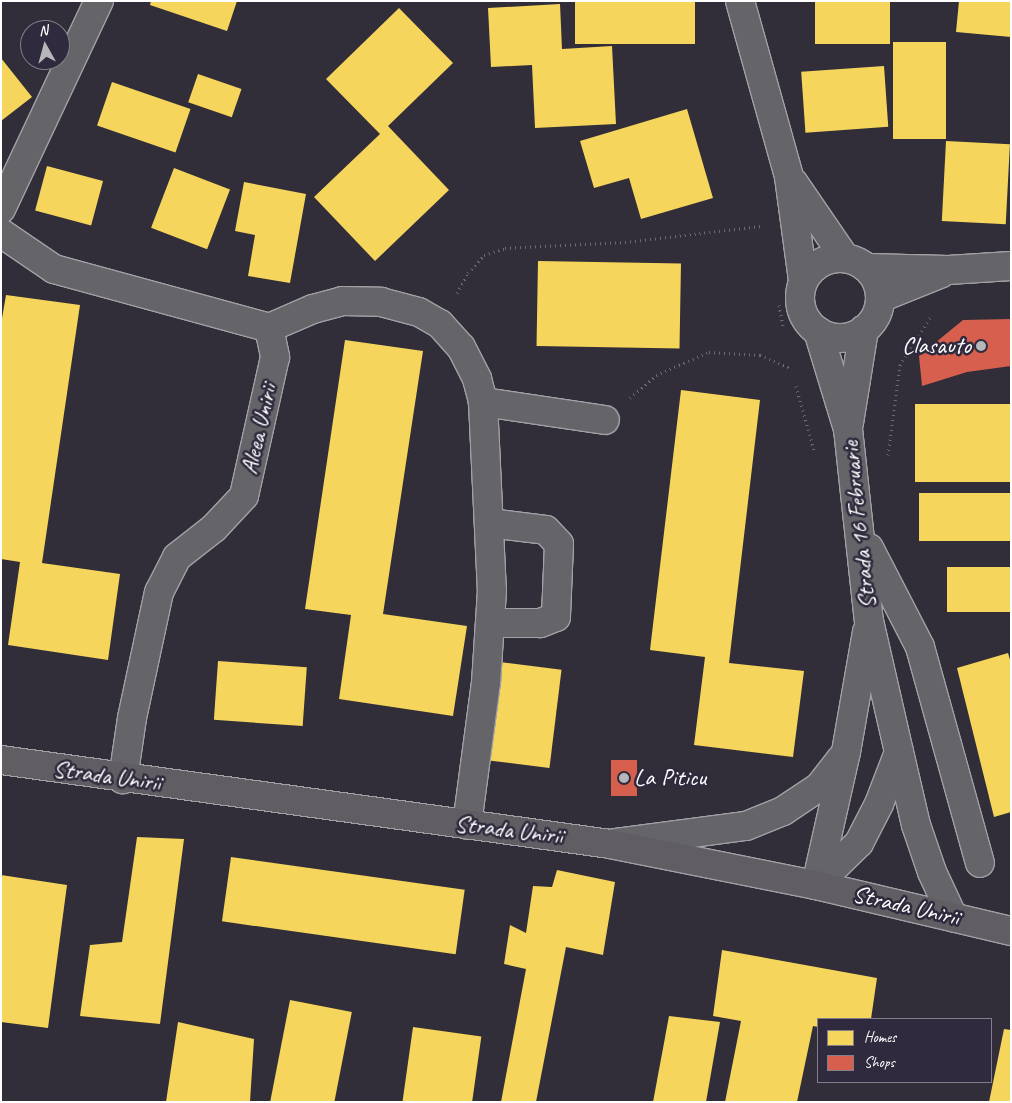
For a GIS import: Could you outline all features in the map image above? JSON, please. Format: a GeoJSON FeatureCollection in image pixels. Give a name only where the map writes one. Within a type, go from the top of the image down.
{"type":"FeatureCollection","features":[{"type":"Feature","properties":{"kind":"main road","name":"Strada Unirii"},"geometry":{"type":"LineString","coordinates":[[1,760],[123,779],[610,844],[816,885],[1011,931]]}},
{"type":"Feature","properties":{"kind":"street"},"geometry":{"type":"LineString","coordinates":[[1,209],[99,1]]}},
{"type":"Feature","properties":{"kind":"street"},"geometry":{"type":"LineString","coordinates":[[740,1],[789,177],[804,280],[800,294],[801,308],[807,321],[818,331],[841,337],[864,329],[872,321],[880,298],[876,282],[856,263],[789,177]]}},
{"type":"Feature","properties":{"kind":"street"},"geometry":{"type":"LineString","coordinates":[[1,233],[54,269],[268,328],[313,309],[342,302],[381,302],[419,312],[440,324],[461,347],[477,379],[483,402],[489,523],[490,623],[486,682],[467,825]]}},
{"type":"Feature","properties":{"kind":"street"},"geometry":{"type":"LineString","coordinates":[[804,280],[820,262],[948,270],[1011,266]]}},
{"type":"Feature","properties":{"kind":"street"},"geometry":{"type":"LineString","coordinates":[[880,298],[948,270]]}},
{"type":"Feature","properties":{"kind":"street","name":"Aleea Unirii"},"geometry":{"type":"LineString","coordinates":[[123,779],[132,718],[159,592],[177,557],[214,528],[244,496],[275,357],[268,328]]}},
{"type":"Feature","properties":{"kind":"street","name":"Strada 16 Februarie"},"geometry":{"type":"LineString","coordinates":[[848,429],[864,329]]}},
{"type":"Feature","properties":{"kind":"street","name":"Strada 16 Februarie"},"geometry":{"type":"LineString","coordinates":[[818,331],[848,429],[862,536],[870,621],[899,752],[920,834],[953,917]]}},
{"type":"Feature","properties":{"kind":"street"},"geometry":{"type":"LineString","coordinates":[[483,402],[605,420]]}},
{"type":"Feature","properties":{"kind":"street"},"geometry":{"type":"LineString","coordinates":[[489,523],[546,530],[559,544],[556,617],[540,623],[490,623]]}},
{"type":"Feature","properties":{"kind":"street"},"geometry":{"type":"LineString","coordinates":[[862,536],[920,647],[980,862]]}},
{"type":"Feature","properties":{"kind":"street","name":"Strada 16 Februarie"},"geometry":{"type":"LineString","coordinates":[[816,885],[846,752],[870,621]]}},
{"type":"Feature","properties":{"kind":"street","name":"Strada 16 Februarie"},"geometry":{"type":"LineString","coordinates":[[610,844],[709,833],[746,826],[776,814],[819,787],[846,752]]}},
{"type":"Feature","properties":{"kind":"street"},"geometry":{"type":"LineString","coordinates":[[816,885],[859,843],[879,804],[899,752]]}},
{"type":"Feature","properties":{"kind":"path"},"geometry":{"type":"LineString","coordinates":[[762,216],[765,235]]}},
{"type":"Feature","properties":{"kind":"path"},"geometry":{"type":"LineString","coordinates":[[440,324],[468,273],[484,255],[505,248],[625,242],[763,226]]}},
{"type":"Feature","properties":{"kind":"path"},"geometry":{"type":"LineString","coordinates":[[778,301],[784,329]]}},
{"type":"Feature","properties":{"kind":"path"},"geometry":{"type":"LineString","coordinates":[[789,357],[791,366]]}},
{"type":"Feature","properties":{"kind":"building: Homes"},"geometry":{"type":"Polygon","coordinates":[[[151,1],[237,1],[227,31],[150,5],[151,1]]]}},
{"type":"Feature","properties":{"kind":"building: Homes"},"geometry":{"type":"Polygon","coordinates":[[[575,1],[695,1],[695,44],[575,44],[575,1]]]}},
{"type":"Feature","properties":{"kind":"building: Homes"},"geometry":{"type":"Polygon","coordinates":[[[815,1],[890,1],[890,44],[815,44],[815,1]]]}},
{"type":"Feature","properties":{"kind":"building: Homes"},"geometry":{"type":"Polygon","coordinates":[[[959,1],[1011,1],[1011,37],[956,32],[959,1]]]}},
{"type":"Feature","properties":{"kind":"building: Homes"},"geometry":{"type":"Polygon","coordinates":[[[560,4],[562,49],[612,46],[616,124],[535,128],[532,65],[491,67],[488,8],[560,4]]]}},
{"type":"Feature","properties":{"kind":"building: Homes"},"geometry":{"type":"Polygon","coordinates":[[[399,8],[453,63],[388,126],[449,190],[375,261],[314,197],[380,134],[326,79],[399,8]]]}},
{"type":"Feature","properties":{"kind":"building: Homes"},"geometry":{"type":"Polygon","coordinates":[[[893,42],[946,42],[946,139],[893,139],[893,42]]]}},
{"type":"Feature","properties":{"kind":"building: Homes"},"geometry":{"type":"Polygon","coordinates":[[[1,58],[32,97],[1,121],[1,58]]]}},
{"type":"Feature","properties":{"kind":"building: Homes"},"geometry":{"type":"Polygon","coordinates":[[[884,66],[888,127],[805,133],[801,72],[884,66]]]}},
{"type":"Feature","properties":{"kind":"building: Homes"},"geometry":{"type":"Polygon","coordinates":[[[198,74],[241,89],[232,117],[188,102],[198,74]]]}},
{"type":"Feature","properties":{"kind":"building: Homes"},"geometry":{"type":"Polygon","coordinates":[[[112,82],[190,109],[176,153],[97,125],[112,82]]]}},
{"type":"Feature","properties":{"kind":"building: Homes"},"geometry":{"type":"Polygon","coordinates":[[[687,109],[713,198],[641,219],[629,178],[594,188],[580,141],[687,109]]]}},
{"type":"Feature","properties":{"kind":"building: Homes"},"geometry":{"type":"Polygon","coordinates":[[[946,141],[1010,144],[1006,224],[942,221],[946,141]]]}},
{"type":"Feature","properties":{"kind":"building: Homes"},"geometry":{"type":"Polygon","coordinates":[[[47,166],[103,181],[91,225],[35,210],[47,166]]]}},
{"type":"Feature","properties":{"kind":"building: Homes"},"geometry":{"type":"Polygon","coordinates":[[[174,168],[230,190],[207,249],[151,228],[174,168]]]}},
{"type":"Feature","properties":{"kind":"building: Homes"},"geometry":{"type":"Polygon","coordinates":[[[244,182],[306,194],[290,283],[248,276],[255,235],[235,231],[244,182]]]}},
{"type":"Feature","properties":{"kind":"building: Homes"},"geometry":{"type":"Polygon","coordinates":[[[538,261],[681,263],[679,348],[537,346],[538,261]]]}},
{"type":"Feature","properties":{"kind":"building: Homes"},"geometry":{"type":"Polygon","coordinates":[[[6,295],[80,305],[42,563],[120,574],[108,660],[8,645],[20,562],[1,559],[1,324],[6,295]]]}},
{"type":"Feature","properties":{"kind":"building: Homes"},"geometry":{"type":"Polygon","coordinates":[[[345,340],[423,351],[383,614],[467,626],[453,716],[339,699],[351,615],[305,609],[345,340]]]}},
{"type":"Feature","properties":{"kind":"building: Homes"},"geometry":{"type":"Polygon","coordinates":[[[681,390],[760,400],[729,663],[804,671],[793,757],[694,745],[705,657],[650,650],[681,390]]]}},
{"type":"Feature","properties":{"kind":"building: Homes"},"geometry":{"type":"Polygon","coordinates":[[[915,404],[1011,404],[1011,482],[915,482],[915,404]]]}},
{"type":"Feature","properties":{"kind":"building: Homes"},"geometry":{"type":"Polygon","coordinates":[[[919,493],[1011,493],[1011,541],[919,541],[919,493]]]}},
{"type":"Feature","properties":{"kind":"building: Homes"},"geometry":{"type":"Polygon","coordinates":[[[947,567],[1011,567],[1011,612],[947,612],[947,567]]]}},
{"type":"Feature","properties":{"kind":"building: Homes"},"geometry":{"type":"Polygon","coordinates":[[[1008,653],[1011,663],[1011,812],[994,817],[957,668],[1008,653]]]}},
{"type":"Feature","properties":{"kind":"building: Homes"},"geometry":{"type":"Polygon","coordinates":[[[218,661],[307,667],[303,726],[214,720],[218,661]]]}},
{"type":"Feature","properties":{"kind":"building: Homes"},"geometry":{"type":"Polygon","coordinates":[[[499,662],[562,670],[549,768],[487,760],[499,662]]]}},
{"type":"Feature","properties":{"kind":"building: Homes"},"geometry":{"type":"Polygon","coordinates":[[[137,837],[184,839],[160,1024],[80,1016],[90,945],[122,942],[137,837]]]}},
{"type":"Feature","properties":{"kind":"building: Homes"},"geometry":{"type":"Polygon","coordinates":[[[231,857],[465,890],[456,954],[222,921],[231,857]]]}},
{"type":"Feature","properties":{"kind":"building: Homes"},"geometry":{"type":"Polygon","coordinates":[[[557,870],[615,882],[603,955],[566,947],[536,1102],[501,1102],[526,969],[504,964],[510,925],[526,933],[533,886],[552,887],[557,870]]]}},
{"type":"Feature","properties":{"kind":"building: Homes"},"geometry":{"type":"Polygon","coordinates":[[[1,875],[67,885],[48,1028],[1,1022],[1,875]]]}},
{"type":"Feature","properties":{"kind":"building: Homes"},"geometry":{"type":"Polygon","coordinates":[[[722,950],[877,978],[871,1018],[817,1018],[817,1027],[813,1026],[797,1102],[725,1102],[741,1021],[713,1016],[722,950]]]}},
{"type":"Feature","properties":{"kind":"building: Homes"},"geometry":{"type":"Polygon","coordinates":[[[290,1000],[352,1012],[334,1102],[270,1101],[290,1000]]]}},
{"type":"Feature","properties":{"kind":"building: Homes"},"geometry":{"type":"Polygon","coordinates":[[[669,1016],[720,1022],[706,1102],[653,1102],[669,1016]]]}},
{"type":"Feature","properties":{"kind":"building: Homes"},"geometry":{"type":"Polygon","coordinates":[[[178,1022],[254,1039],[250,1102],[166,1102],[178,1022]]]}},
{"type":"Feature","properties":{"kind":"building: Homes"},"geometry":{"type":"Polygon","coordinates":[[[413,1027],[481,1037],[472,1102],[402,1102],[413,1027]]]}},
{"type":"Feature","properties":{"kind":"building: Homes"},"geometry":{"type":"Polygon","coordinates":[[[1004,1029],[1011,1030],[1011,1102],[989,1102],[1004,1029]]]}},
{"type":"Feature","properties":{"kind":"building: Shops"},"geometry":{"type":"Polygon","coordinates":[[[1011,319],[1011,366],[967,372],[922,386],[919,356],[963,320],[1011,319]]]}},
{"type":"Feature","properties":{"kind":"building: Shops","name":"La Piticu"},"geometry":{"type":"Polygon","coordinates":[[[611,760],[637,760],[637,796],[611,796],[611,760]]]}},
{"type":"Feature","properties":{"kind":"place","name":"Clasauto"},"geometry":{"type":"Point","coordinates":[981,346]}},
{"type":"Feature","properties":{"kind":"place","name":"La Piticu"},"geometry":{"type":"Point","coordinates":[624,778]}}]}
